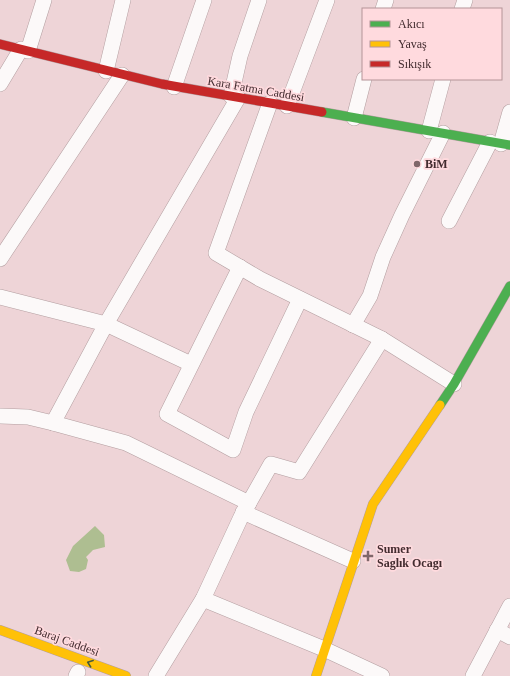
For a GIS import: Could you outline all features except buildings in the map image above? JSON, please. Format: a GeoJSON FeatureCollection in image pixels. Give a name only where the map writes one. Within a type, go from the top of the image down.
{"type":"FeatureCollection","features":[{"type":"Feature","properties":{"kind":"main road","name":"Kara Fatma Caddesi"},"geometry":{"type":"LineString","coordinates":[[0,44],[122,75],[174,86],[500,144]]}},
{"type":"Feature","properties":{"kind":"main road"},"geometry":{"type":"LineString","coordinates":[[316,676],[373,504],[454,384],[510,286]]}},
{"type":"Feature","properties":{"kind":"main road","name":"Baraj Caddesi"},"geometry":{"type":"LineString","coordinates":[[0,630],[126,676]]}},
{"type":"Feature","properties":{"kind":"street"},"geometry":{"type":"LineString","coordinates":[[0,84],[24,50],[44,0]]}},
{"type":"Feature","properties":{"kind":"street"},"geometry":{"type":"LineString","coordinates":[[106,71],[123,0]]}},
{"type":"Feature","properties":{"kind":"street"},"geometry":{"type":"LineString","coordinates":[[174,86],[204,0]]}},
{"type":"Feature","properties":{"kind":"street"},"geometry":{"type":"LineString","coordinates":[[53,422],[106,324],[234,97],[240,56],[259,0]]}},
{"type":"Feature","properties":{"kind":"street"},"geometry":{"type":"LineString","coordinates":[[287,106],[326,0]]}},
{"type":"Feature","properties":{"kind":"street"},"geometry":{"type":"LineString","coordinates":[[0,259],[122,75]]}},
{"type":"Feature","properties":{"kind":"street"},"geometry":{"type":"LineString","coordinates":[[354,118],[364,80]]}},
{"type":"Feature","properties":{"kind":"street"},"geometry":{"type":"LineString","coordinates":[[354,325],[370,296],[383,257],[436,132],[443,80]]}},
{"type":"Feature","properties":{"kind":"street"},"geometry":{"type":"LineString","coordinates":[[270,103],[216,253],[300,299],[382,339],[454,384]]}},
{"type":"Feature","properties":{"kind":"street"},"geometry":{"type":"LineString","coordinates":[[449,221],[500,144],[510,112]]}},
{"type":"Feature","properties":{"kind":"street"},"geometry":{"type":"LineString","coordinates":[[240,267],[167,414],[233,450],[246,412],[300,299]]}},
{"type":"Feature","properties":{"kind":"street"},"geometry":{"type":"LineString","coordinates":[[0,297],[106,324],[191,364]]}},
{"type":"Feature","properties":{"kind":"street"},"geometry":{"type":"LineString","coordinates":[[156,676],[203,599],[246,508],[271,464],[299,472],[382,339]]}},
{"type":"Feature","properties":{"kind":"street"},"geometry":{"type":"LineString","coordinates":[[0,416],[28,417],[53,422],[126,443],[246,508],[353,561]]}},
{"type":"Feature","properties":{"kind":"street"},"geometry":{"type":"LineString","coordinates":[[203,599],[324,649],[382,676]]}},
{"type":"Feature","properties":{"kind":"street"},"geometry":{"type":"LineString","coordinates":[[473,676],[504,634],[510,606]]}},
{"type":"Feature","properties":{"kind":"shaded area"},"geometry":{"type":"Polygon","coordinates":[[[95,526],[104,535],[105,547],[93,550],[86,557],[88,560],[86,569],[79,572],[70,571],[66,560],[73,546],[95,526]]]}},
{"type":"Feature","properties":{"kind":"traffic: fast"},"geometry":{"type":"LineString","coordinates":[[322,112],[510,145]]}},
{"type":"Feature","properties":{"kind":"traffic: fast"},"geometry":{"type":"LineString","coordinates":[[440,405],[454,384],[510,286]]}},
{"type":"Feature","properties":{"kind":"traffic: slow"},"geometry":{"type":"LineString","coordinates":[[316,676],[373,504],[440,405]]}},
{"type":"Feature","properties":{"kind":"traffic: slow"},"geometry":{"type":"LineString","coordinates":[[0,630],[126,676]]}},
{"type":"Feature","properties":{"kind":"traffic: jam"},"geometry":{"type":"LineString","coordinates":[[0,44],[162,84],[322,112]]}},
{"type":"Feature","properties":{"kind":"place","name":"BiM"},"geometry":{"type":"Point","coordinates":[417,164]}},
{"type":"Feature","properties":{"kind":"place","name":"Sumer Saglık Ocagı"},"geometry":{"type":"Point","coordinates":[368,556]}}]}
